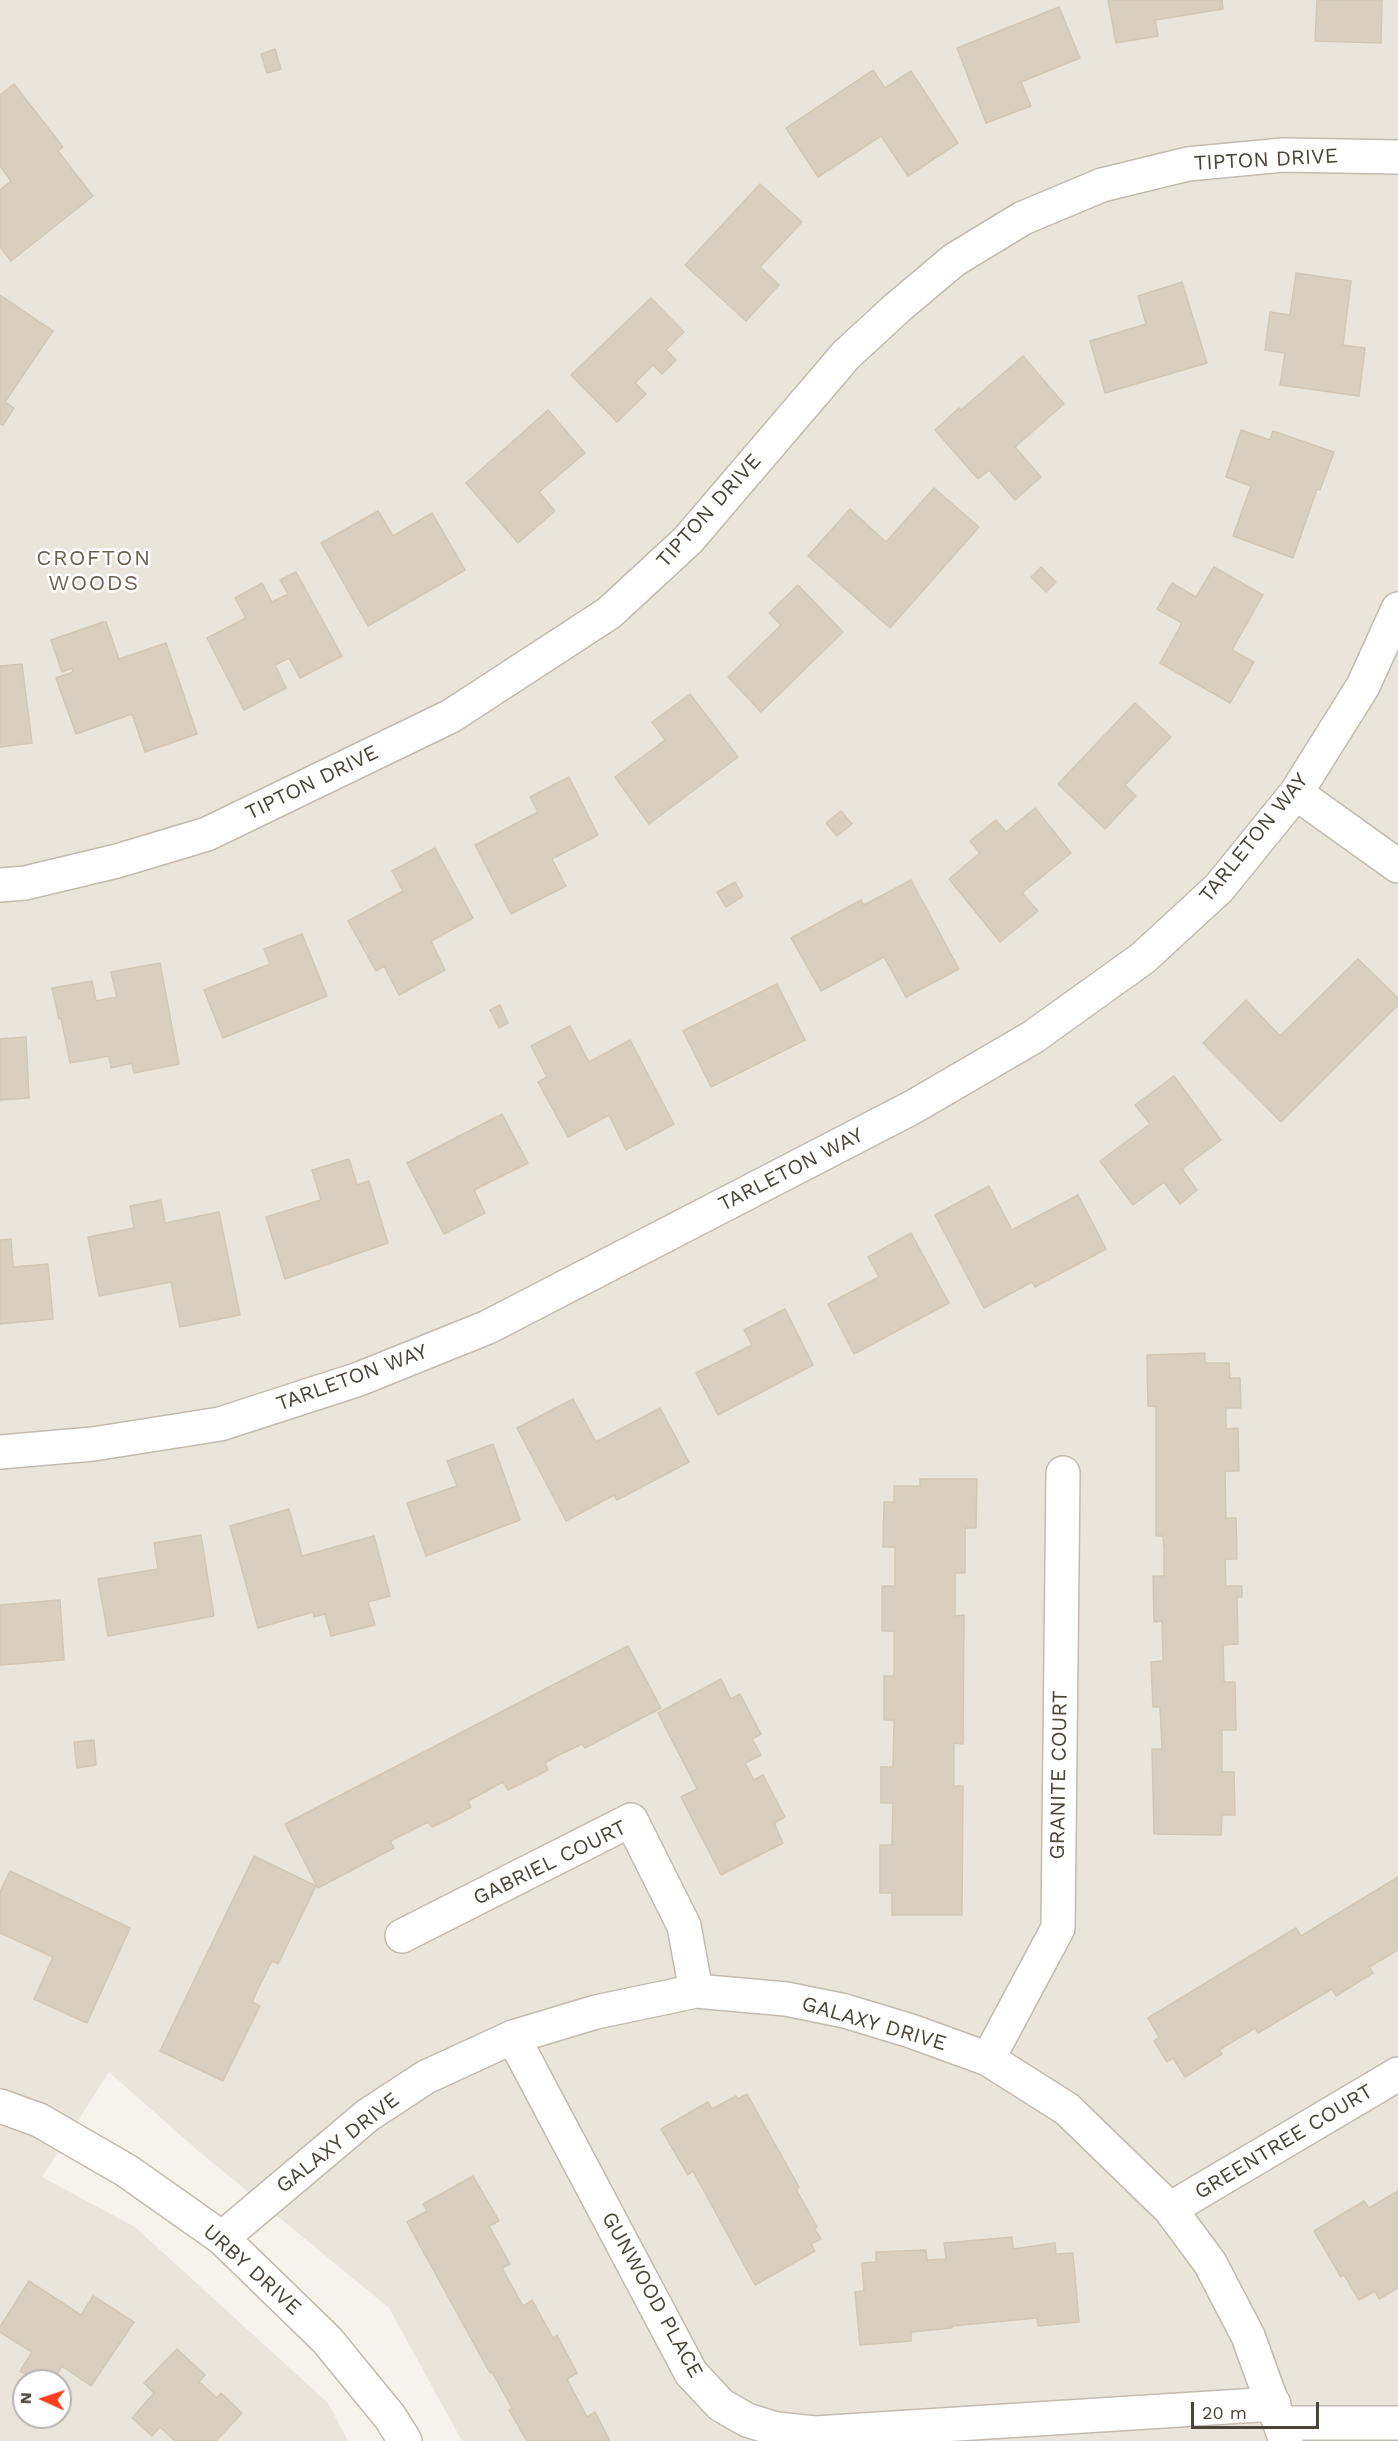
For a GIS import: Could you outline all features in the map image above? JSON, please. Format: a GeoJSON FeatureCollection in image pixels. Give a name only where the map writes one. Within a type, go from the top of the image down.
{"type":"FeatureCollection","features":[{"type":"Feature","properties":{"kind":"street","name":"TIPTON DRIVE"},"geometry":{"type":"LineString","coordinates":[[0,885],[25,883],[117,861],[207,834],[451,716],[609,613],[688,540],[846,355],[954,260],[1023,218],[1102,185],[1188,164],[1283,155],[1398,157]]}},
{"type":"Feature","properties":{"kind":"street","name":"TARLETON WAY"},"geometry":{"type":"LineString","coordinates":[[0,1452],[93,1444],[220,1424],[359,1379],[488,1327],[913,1107],[1033,1036],[1143,958],[1219,888],[1296,793],[1363,686],[1398,609]]}},
{"type":"Feature","properties":{"kind":"street"},"geometry":{"type":"LineString","coordinates":[[1296,793],[1398,866]]}},
{"type":"Feature","properties":{"kind":"street","name":"GRANITE COURT"},"geometry":{"type":"LineString","coordinates":[[987,2059],[1058,1928],[1063,1473]]}},
{"type":"Feature","properties":{"kind":"street","name":"GABRIEL COURT"},"geometry":{"type":"LineString","coordinates":[[402,1936],[631,1820],[684,1926],[696,1991]]}},
{"type":"Feature","properties":{"kind":"street","name":"GALAXY DRIVE"},"geometry":{"type":"LineString","coordinates":[[222,2238],[368,2115],[426,2077],[513,2037],[596,2012],[696,1991],[786,1999],[845,2011],[911,2031],[987,2059],[1067,2109],[1170,2209],[1209,2263],[1248,2336],[1280,2423]]}},
{"type":"Feature","properties":{"kind":"street","name":"GUNWOOD PLACE"},"geometry":{"type":"LineString","coordinates":[[513,2037],[691,2373],[721,2405],[747,2420],[776,2429],[815,2433],[1280,2423],[1398,2423]]}},
{"type":"Feature","properties":{"kind":"street","name":"GREENTREE COURT"},"geometry":{"type":"LineString","coordinates":[[1170,2209],[1398,2074]]}},
{"type":"Feature","properties":{"kind":"street","name":"URBY DRIVE"},"geometry":{"type":"LineString","coordinates":[[0,2106],[39,2120],[127,2171],[222,2238],[327,2340],[390,2417],[405,2441]]}},
{"type":"Feature","properties":{"kind":"shaded area"},"geometry":{"type":"Polygon","coordinates":[[[0,0],[1398,0],[1398,2441],[462,2441],[389,2308],[196,2149],[109,2072],[42,2177],[135,2227],[328,2403],[348,2441],[0,2441],[0,0]]]}},
{"type":"Feature","properties":{"kind":"building"},"geometry":{"type":"Polygon","coordinates":[[[1108,0],[1222,0],[1223,9],[1155,20],[1158,36],[1116,43],[1108,0]]]}},
{"type":"Feature","properties":{"kind":"building"},"geometry":{"type":"Polygon","coordinates":[[[1317,0],[1382,0],[1381,43],[1315,41],[1317,0]]]}},
{"type":"Feature","properties":{"kind":"building"},"geometry":{"type":"Polygon","coordinates":[[[1059,7],[1080,58],[1021,82],[1031,106],[986,123],[957,48],[1059,7]]]}},
{"type":"Feature","properties":{"kind":"building"},"geometry":{"type":"Polygon","coordinates":[[[275,49],[281,69],[267,73],[261,54],[275,49]]]}},
{"type":"Feature","properties":{"kind":"building"},"geometry":{"type":"Polygon","coordinates":[[[873,70],[885,88],[911,71],[958,143],[908,176],[881,136],[818,177],[786,128],[873,70]]]}},
{"type":"Feature","properties":{"kind":"building"},"geometry":{"type":"Polygon","coordinates":[[[14,84],[63,147],[58,151],[93,196],[11,261],[0,247],[0,190],[11,181],[0,166],[0,95],[14,84]]]}},
{"type":"Feature","properties":{"kind":"building"},"geometry":{"type":"Polygon","coordinates":[[[760,184],[802,222],[760,267],[779,285],[746,321],[685,265],[760,184]]]}},
{"type":"Feature","properties":{"kind":"building"},"geometry":{"type":"Polygon","coordinates":[[[1296,273],[1351,281],[1343,345],[1365,348],[1359,396],[1280,385],[1285,353],[1265,350],[1270,312],[1290,315],[1296,273]]]}},
{"type":"Feature","properties":{"kind":"building"},"geometry":{"type":"Polygon","coordinates":[[[1182,282],[1207,363],[1105,393],[1090,341],[1146,324],[1138,296],[1182,282]]]}},
{"type":"Feature","properties":{"kind":"building"},"geometry":{"type":"Polygon","coordinates":[[[0,295],[53,331],[5,402],[14,408],[3,425],[0,424],[0,295]]]}},
{"type":"Feature","properties":{"kind":"building"},"geometry":{"type":"Polygon","coordinates":[[[651,298],[684,332],[666,350],[676,360],[662,374],[653,365],[635,383],[646,394],[617,422],[571,375],[651,298]]]}},
{"type":"Feature","properties":{"kind":"building"},"geometry":{"type":"Polygon","coordinates":[[[1023,356],[1064,404],[1015,447],[1041,477],[1015,500],[989,470],[978,479],[935,430],[1023,356]]]}},
{"type":"Feature","properties":{"kind":"building"},"geometry":{"type":"Polygon","coordinates":[[[548,410],[585,453],[539,492],[555,511],[518,543],[466,483],[548,410]]]}},
{"type":"Feature","properties":{"kind":"building"},"geometry":{"type":"Polygon","coordinates":[[[1241,430],[1270,440],[1273,431],[1334,452],[1320,490],[1317,489],[1293,558],[1233,536],[1251,486],[1226,477],[1241,430]]]}},
{"type":"Feature","properties":{"kind":"building"},"geometry":{"type":"Polygon","coordinates":[[[934,488],[979,527],[890,628],[808,556],[850,509],[886,542],[934,488]]]}},
{"type":"Feature","properties":{"kind":"building"},"geometry":{"type":"Polygon","coordinates":[[[378,511],[393,536],[432,513],[465,570],[368,626],[321,543],[378,511]]]}},
{"type":"Feature","properties":{"kind":"building"},"geometry":{"type":"Polygon","coordinates":[[[1041,567],[1056,582],[1046,592],[1031,577],[1041,567]]]}},
{"type":"Feature","properties":{"kind":"building"},"geometry":{"type":"Polygon","coordinates":[[[1214,567],[1263,595],[1232,650],[1254,662],[1230,703],[1160,663],[1182,623],[1157,609],[1172,583],[1196,597],[1214,567]]]}},
{"type":"Feature","properties":{"kind":"building"},"geometry":{"type":"Polygon","coordinates":[[[296,572],[342,656],[300,678],[289,658],[275,665],[286,688],[244,710],[207,638],[246,618],[235,598],[262,583],[272,602],[288,594],[280,580],[296,572]]]}},
{"type":"Feature","properties":{"kind":"building"},"geometry":{"type":"Polygon","coordinates":[[[798,585],[843,632],[761,712],[728,677],[781,625],[769,613],[798,585]]]}},
{"type":"Feature","properties":{"kind":"building"},"geometry":{"type":"Polygon","coordinates":[[[106,622],[119,659],[166,643],[197,734],[145,752],[132,714],[76,734],[56,678],[73,672],[72,668],[62,672],[51,640],[106,622]]]}},
{"type":"Feature","properties":{"kind":"building"},"geometry":{"type":"Polygon","coordinates":[[[22,664],[32,743],[0,747],[0,666],[22,664]]]}},
{"type":"Feature","properties":{"kind":"building"},"geometry":{"type":"Polygon","coordinates":[[[690,694],[738,757],[649,824],[615,777],[665,740],[652,722],[690,694]]]}},
{"type":"Feature","properties":{"kind":"building"},"geometry":{"type":"Polygon","coordinates":[[[1135,703],[1171,737],[1125,785],[1136,796],[1105,829],[1058,784],[1135,703]]]}},
{"type":"Feature","properties":{"kind":"building"},"geometry":{"type":"Polygon","coordinates":[[[569,777],[598,835],[552,859],[566,886],[511,914],[475,845],[538,812],[530,797],[569,777]]]}},
{"type":"Feature","properties":{"kind":"building"},"geometry":{"type":"Polygon","coordinates":[[[1035,808],[1071,853],[1022,893],[1038,911],[1000,942],[949,879],[980,853],[970,841],[996,820],[1006,832],[1035,808]]]}},
{"type":"Feature","properties":{"kind":"building"},"geometry":{"type":"Polygon","coordinates":[[[841,811],[852,824],[837,836],[826,823],[841,811]]]}},
{"type":"Feature","properties":{"kind":"building"},"geometry":{"type":"Polygon","coordinates":[[[435,848],[473,918],[431,941],[445,970],[399,995],[384,966],[376,971],[348,921],[403,891],[392,871],[435,848]]]}},
{"type":"Feature","properties":{"kind":"building"},"geometry":{"type":"Polygon","coordinates":[[[911,880],[959,969],[906,997],[884,957],[821,991],[791,938],[861,900],[864,905],[911,880]]]}},
{"type":"Feature","properties":{"kind":"building"},"geometry":{"type":"Polygon","coordinates":[[[735,882],[743,896],[726,907],[717,892],[735,882]]]}},
{"type":"Feature","properties":{"kind":"building"},"geometry":{"type":"Polygon","coordinates":[[[302,934],[327,996],[223,1038],[204,990],[270,964],[264,949],[302,934]]]}},
{"type":"Feature","properties":{"kind":"building"},"geometry":{"type":"Polygon","coordinates":[[[1358,959],[1398,998],[1398,1005],[1281,1122],[1203,1043],[1246,1000],[1280,1036],[1358,959]]]}},
{"type":"Feature","properties":{"kind":"building"},"geometry":{"type":"Polygon","coordinates":[[[160,963],[179,1064],[134,1073],[132,1063],[111,1068],[109,1056],[70,1063],[52,988],[92,981],[96,1001],[117,997],[111,972],[160,963]]]}},
{"type":"Feature","properties":{"kind":"building"},"geometry":{"type":"Polygon","coordinates":[[[777,984],[805,1040],[711,1087],[683,1031],[777,984]]]}},
{"type":"Feature","properties":{"kind":"building"},"geometry":{"type":"Polygon","coordinates":[[[500,1005],[508,1023],[499,1028],[490,1010],[500,1005]]]}},
{"type":"Feature","properties":{"kind":"building"},"geometry":{"type":"Polygon","coordinates":[[[570,1026],[589,1062],[630,1040],[674,1124],[626,1150],[609,1115],[568,1137],[538,1082],[547,1077],[531,1046],[570,1026]]]}},
{"type":"Feature","properties":{"kind":"building"},"geometry":{"type":"Polygon","coordinates":[[[26,1037],[29,1098],[0,1100],[0,1039],[26,1037]]]}},
{"type":"Feature","properties":{"kind":"building"},"geometry":{"type":"Polygon","coordinates":[[[1174,1076],[1221,1140],[1182,1169],[1197,1190],[1180,1204],[1164,1182],[1133,1205],[1100,1161],[1150,1124],[1135,1105],[1174,1076]]]}},
{"type":"Feature","properties":{"kind":"building"},"geometry":{"type":"Polygon","coordinates":[[[502,1114],[528,1163],[474,1190],[485,1213],[444,1234],[407,1163],[502,1114]]]}},
{"type":"Feature","properties":{"kind":"building"},"geometry":{"type":"Polygon","coordinates":[[[349,1159],[357,1185],[369,1181],[388,1243],[285,1279],[266,1217],[321,1200],[312,1170],[349,1159]]]}},
{"type":"Feature","properties":{"kind":"building"},"geometry":{"type":"Polygon","coordinates":[[[989,1186],[1012,1230],[1078,1195],[1106,1249],[1035,1287],[1032,1282],[984,1308],[935,1215],[989,1186]]]}},
{"type":"Feature","properties":{"kind":"building"},"geometry":{"type":"Polygon","coordinates":[[[161,1200],[165,1223],[219,1212],[240,1315],[180,1327],[171,1282],[99,1296],[88,1237],[134,1228],[130,1206],[161,1200]]]}},
{"type":"Feature","properties":{"kind":"building"},"geometry":{"type":"Polygon","coordinates":[[[911,1233],[949,1303],[854,1354],[828,1304],[879,1277],[868,1257],[911,1233]]]}},
{"type":"Feature","properties":{"kind":"building"},"geometry":{"type":"Polygon","coordinates":[[[11,1239],[13,1267],[48,1264],[53,1319],[0,1324],[0,1240],[11,1239]]]}},
{"type":"Feature","properties":{"kind":"building"},"geometry":{"type":"Polygon","coordinates":[[[785,1309],[813,1365],[718,1415],[696,1373],[752,1345],[744,1330],[785,1309]]]}},
{"type":"Feature","properties":{"kind":"building"},"geometry":{"type":"Polygon","coordinates":[[[1205,1353],[1205,1363],[1229,1363],[1230,1378],[1240,1378],[1241,1408],[1226,1408],[1226,1429],[1238,1428],[1239,1471],[1225,1471],[1226,1518],[1236,1518],[1237,1559],[1225,1559],[1226,1586],[1242,1586],[1242,1597],[1237,1597],[1238,1644],[1223,1645],[1224,1682],[1235,1682],[1236,1730],[1222,1730],[1222,1772],[1234,1772],[1235,1815],[1222,1815],[1221,1835],[1154,1834],[1152,1749],[1162,1749],[1160,1707],[1153,1707],[1151,1662],[1163,1661],[1162,1621],[1154,1622],[1153,1576],[1164,1576],[1164,1549],[1163,1536],[1156,1536],[1156,1407],[1148,1406],[1147,1355],[1205,1353]]]}},
{"type":"Feature","properties":{"kind":"building"},"geometry":{"type":"Polygon","coordinates":[[[573,1399],[596,1442],[660,1408],[689,1462],[617,1500],[614,1495],[566,1521],[517,1428],[573,1399]]]}},
{"type":"Feature","properties":{"kind":"building"},"geometry":{"type":"Polygon","coordinates":[[[493,1444],[520,1520],[426,1556],[407,1503],[457,1486],[447,1461],[493,1444]]]}},
{"type":"Feature","properties":{"kind":"building"},"geometry":{"type":"Polygon","coordinates":[[[920,1479],[977,1479],[976,1528],[965,1528],[965,1573],[955,1573],[955,1616],[964,1615],[963,1744],[954,1743],[954,1786],[963,1786],[962,1915],[892,1915],[892,1893],[880,1893],[880,1845],[892,1845],[893,1803],[881,1803],[881,1767],[893,1767],[894,1720],[884,1720],[884,1676],[894,1676],[894,1631],[882,1631],[882,1586],[895,1586],[895,1547],[883,1547],[884,1502],[894,1502],[894,1486],[920,1486],[920,1479]]]}},
{"type":"Feature","properties":{"kind":"building"},"geometry":{"type":"Polygon","coordinates":[[[289,1509],[302,1556],[374,1536],[390,1596],[368,1602],[375,1625],[331,1636],[325,1614],[314,1617],[313,1612],[258,1628],[230,1526],[289,1509]]]}},
{"type":"Feature","properties":{"kind":"building"},"geometry":{"type":"Polygon","coordinates":[[[201,1535],[214,1616],[108,1636],[98,1579],[158,1569],[154,1543],[201,1535]]]}},
{"type":"Feature","properties":{"kind":"building"},"geometry":{"type":"Polygon","coordinates":[[[60,1600],[64,1660],[0,1665],[0,1605],[60,1600]]]}},
{"type":"Feature","properties":{"kind":"building"},"geometry":{"type":"Polygon","coordinates":[[[628,1646],[661,1708],[585,1748],[582,1744],[559,1755],[545,1763],[548,1770],[508,1790],[503,1782],[468,1801],[471,1807],[449,1819],[432,1827],[428,1822],[390,1841],[394,1848],[318,1888],[285,1824],[628,1646]]]}},
{"type":"Feature","properties":{"kind":"building"},"geometry":{"type":"Polygon","coordinates":[[[721,1679],[731,1699],[740,1694],[761,1734],[752,1739],[761,1755],[745,1763],[754,1780],[763,1775],[785,1817],[774,1823],[783,1843],[721,1875],[681,1797],[697,1789],[658,1713],[721,1679]]]}},
{"type":"Feature","properties":{"kind":"building"},"geometry":{"type":"Polygon","coordinates":[[[94,1740],[96,1765],[77,1768],[74,1742],[94,1740]]]}},
{"type":"Feature","properties":{"kind":"building"},"geometry":{"type":"Polygon","coordinates":[[[254,1856],[316,1886],[278,1964],[272,1961],[257,1991],[252,2002],[260,2006],[223,2081],[160,2051],[254,1856]]]}},
{"type":"Feature","properties":{"kind":"building"},"geometry":{"type":"Polygon","coordinates":[[[10,1871],[130,1928],[87,2023],[34,1999],[53,1957],[0,1933],[0,1892],[10,1871]]]}},
{"type":"Feature","properties":{"kind":"building"},"geometry":{"type":"Polygon","coordinates":[[[1398,1877],[1398,1950],[1369,1967],[1373,1973],[1336,1996],[1332,1989],[1258,2033],[1255,2028],[1219,2050],[1222,2054],[1185,2077],[1173,2058],[1167,2062],[1154,2041],[1159,2037],[1148,2018],[1296,1928],[1301,1936],[1398,1877]]]}},
{"type":"Feature","properties":{"kind":"building"},"geometry":{"type":"Polygon","coordinates":[[[747,2094],[799,2187],[796,2189],[821,2239],[811,2244],[815,2251],[755,2285],[693,2171],[688,2175],[661,2129],[708,2102],[712,2109],[736,2096],[738,2099],[747,2094]]]}},
{"type":"Feature","properties":{"kind":"building"},"geometry":{"type":"Polygon","coordinates":[[[473,2176],[499,2221],[489,2226],[510,2264],[502,2268],[523,2306],[532,2300],[553,2338],[557,2335],[577,2373],[567,2379],[587,2417],[595,2412],[610,2441],[527,2441],[509,2410],[512,2408],[492,2372],[490,2373],[407,2222],[427,2211],[423,2204],[473,2176]]]}},
{"type":"Feature","properties":{"kind":"building"},"geometry":{"type":"Polygon","coordinates":[[[1398,2191],[1398,2288],[1379,2299],[1375,2291],[1359,2300],[1344,2275],[1341,2277],[1314,2231],[1364,2201],[1369,2208],[1398,2191]]]}},
{"type":"Feature","properties":{"kind":"building"},"geometry":{"type":"Polygon","coordinates":[[[1012,2237],[1013,2249],[1055,2243],[1056,2254],[1073,2253],[1079,2322],[1038,2326],[1037,2318],[952,2326],[952,2328],[911,2332],[911,2341],[860,2345],[855,2292],[864,2291],[862,2263],[876,2262],[876,2252],[926,2250],[927,2260],[946,2259],[944,2243],[1012,2237]]]}},
{"type":"Feature","properties":{"kind":"building"},"geometry":{"type":"Polygon","coordinates":[[[29,2281],[81,2315],[93,2296],[134,2322],[91,2386],[72,2373],[72,2369],[62,2366],[60,2369],[21,2369],[32,2352],[0,2332],[0,2327],[29,2281]]]}},
{"type":"Feature","properties":{"kind":"building"},"geometry":{"type":"Polygon","coordinates":[[[177,2349],[205,2375],[199,2382],[217,2398],[221,2393],[242,2413],[216,2441],[175,2441],[160,2427],[152,2436],[132,2418],[154,2393],[144,2383],[177,2349]]]}},
{"type":"Feature","properties":{"kind":"district","name":"CROFTON WOODS"},"geometry":{"type":"Point","coordinates":[94,572]}}]}
